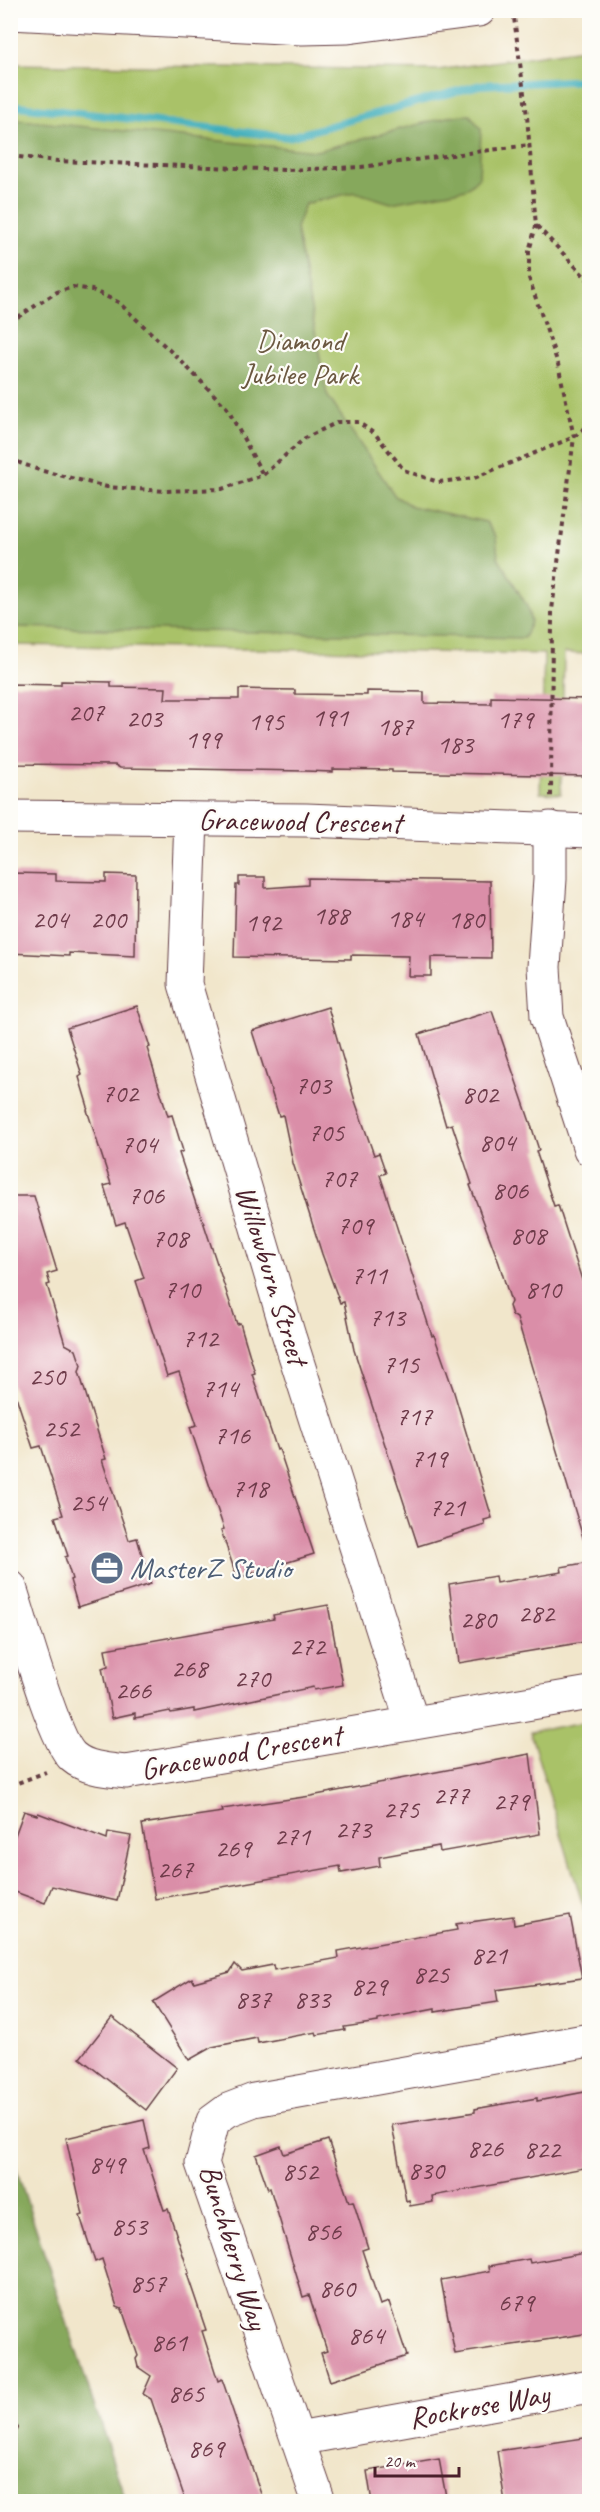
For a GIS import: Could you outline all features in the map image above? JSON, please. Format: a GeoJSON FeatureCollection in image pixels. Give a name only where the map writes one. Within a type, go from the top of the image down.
{"type":"FeatureCollection","features":[{"type":"Feature","properties":{"kind":"street"},"geometry":{"type":"LineString","coordinates":[[10,13],[302,28],[348,27],[479,10]]}},
{"type":"Feature","properties":{"kind":"street","name":"Gracewood Crescent"},"geometry":{"type":"LineString","coordinates":[[10,817],[306,820],[590,831]]}},
{"type":"Feature","properties":{"kind":"street","name":"Willowburn Street"},"geometry":{"type":"LineString","coordinates":[[191,819],[185,984],[288,1333],[412,1722]]}},
{"type":"Feature","properties":{"kind":"street"},"geometry":{"type":"LineString","coordinates":[[550,828],[550,879],[544,967],[547,1017],[590,1149]]}},
{"type":"Feature","properties":{"kind":"street"},"geometry":{"type":"LineString","coordinates":[[10,1587],[58,1732],[72,1756]]}},
{"type":"Feature","properties":{"kind":"street","name":"Gracewood Crescent"},"geometry":{"type":"LineString","coordinates":[[72,1756],[96,1768],[126,1772],[590,1693]]}},
{"type":"Feature","properties":{"kind":"street","name":"Bunchberry Way"},"geometry":{"type":"LineString","coordinates":[[319,2502],[202,2163],[213,2121],[228,2110],[254,2100],[590,2040]]}},
{"type":"Feature","properties":{"kind":"street","name":"Rockrose Way"},"geometry":{"type":"LineString","coordinates":[[298,2439],[590,2386]]}},
{"type":"Feature","properties":{"kind":"path"},"geometry":{"type":"LineString","coordinates":[[513,10],[528,116],[536,226],[529,251],[529,278],[558,364],[574,437],[552,610],[550,828]]}},
{"type":"Feature","properties":{"kind":"path"},"geometry":{"type":"LineString","coordinates":[[10,156],[58,161],[287,170],[360,167],[529,145]]}},
{"type":"Feature","properties":{"kind":"path"},"geometry":{"type":"LineString","coordinates":[[536,226],[590,282]]}},
{"type":"Feature","properties":{"kind":"path"},"geometry":{"type":"LineString","coordinates":[[10,322],[57,292],[73,287],[92,290],[118,302],[227,408],[263,475]]}},
{"type":"Feature","properties":{"kind":"path"},"geometry":{"type":"LineString","coordinates":[[10,456],[20,463],[39,470],[107,487],[165,491],[222,489],[263,475],[305,438],[338,422],[358,422],[376,435],[404,470],[438,482],[474,478],[574,437],[590,424]]}},
{"type":"Feature","properties":{"kind":"path"},"geometry":{"type":"LineString","coordinates":[[10,1786],[43,1774],[72,1756]]}},
{"type":"Feature","properties":{"kind":"path"},"geometry":{"type":"LineString","coordinates":[[10,2420],[17,2428],[10,2442]]}},
{"type":"Feature","properties":{"kind":"path"},"geometry":{"type":"LineString","coordinates":[[10,2496],[16,2502]]}},
{"type":"Feature","properties":{"kind":"green space","name":"Diamond Jubilee Park"},"geometry":{"type":"Polygon","coordinates":[[[589,48],[590,654],[564,653],[561,794],[540,793],[544,654],[11,645],[10,64],[438,70],[589,48]]]}},
{"type":"Feature","properties":{"kind":"green space"},"geometry":{"type":"Polygon","coordinates":[[[470,115],[481,129],[479,177],[466,189],[391,203],[355,192],[305,204],[296,228],[327,395],[395,496],[411,506],[486,522],[496,537],[498,557],[527,606],[531,622],[524,638],[11,627],[11,119],[316,151],[451,116],[470,115]]]}},
{"type":"Feature","properties":{"kind":"green space"},"geometry":{"type":"Polygon","coordinates":[[[590,1721],[589,1925],[530,1732],[590,1721]]]}},
{"type":"Feature","properties":{"kind":"green space"},"geometry":{"type":"Polygon","coordinates":[[[11,2153],[126,2501],[11,2501],[11,2153]]]}},
{"type":"Feature","properties":{"kind":"building"},"geometry":{"type":"Polygon","coordinates":[[[61,681],[111,682],[111,687],[166,688],[165,699],[239,699],[239,689],[295,690],[295,694],[367,695],[367,691],[424,692],[424,703],[491,704],[491,697],[590,699],[590,776],[392,772],[392,770],[333,769],[333,772],[10,764],[10,684],[61,685],[61,681]]]}},
{"type":"Feature","properties":{"kind":"building"},"geometry":{"type":"Polygon","coordinates":[[[10,873],[56,874],[56,881],[106,882],[106,874],[136,875],[135,956],[10,953],[10,873]]]}},
{"type":"Feature","properties":{"kind":"building"},"geometry":{"type":"Polygon","coordinates":[[[239,877],[265,877],[265,888],[308,885],[308,878],[490,881],[491,958],[431,957],[431,976],[408,976],[409,956],[351,955],[351,959],[234,957],[236,885],[239,885],[239,877]]]}},
{"type":"Feature","properties":{"kind":"building"},"geometry":{"type":"Polygon","coordinates":[[[137,1006],[168,1116],[172,1115],[183,1151],[179,1153],[237,1324],[240,1323],[255,1373],[252,1374],[314,1554],[237,1578],[221,1530],[224,1529],[190,1427],[197,1425],[179,1372],[167,1376],[136,1281],[144,1278],[125,1222],[116,1225],[104,1186],[111,1184],[87,1110],[79,1077],[82,1075],[67,1028],[137,1006]]]}},
{"type":"Feature","properties":{"kind":"building"},"geometry":{"type":"Polygon","coordinates":[[[328,1007],[355,1101],[374,1155],[379,1153],[386,1173],[380,1175],[432,1336],[434,1335],[453,1389],[492,1518],[484,1520],[485,1525],[418,1546],[354,1350],[344,1302],[340,1303],[322,1254],[293,1163],[283,1115],[279,1116],[252,1031],[328,1007]]]}},
{"type":"Feature","properties":{"kind":"building"},"geometry":{"type":"Polygon","coordinates":[[[492,1011],[539,1150],[536,1151],[554,1206],[558,1205],[590,1305],[590,1543],[585,1544],[517,1318],[512,1315],[509,1306],[511,1302],[499,1263],[470,1185],[472,1184],[452,1124],[446,1126],[419,1034],[492,1011]]]}},
{"type":"Feature","properties":{"kind":"building"},"geometry":{"type":"Polygon","coordinates":[[[10,1196],[34,1196],[57,1271],[47,1274],[50,1284],[47,1285],[65,1344],[76,1350],[81,1365],[79,1372],[106,1459],[102,1460],[129,1540],[137,1538],[151,1584],[78,1607],[65,1557],[68,1556],[55,1517],[63,1515],[41,1446],[33,1448],[10,1378],[10,1196]]]}},
{"type":"Feature","properties":{"kind":"building"},"geometry":{"type":"Polygon","coordinates":[[[590,1562],[590,1641],[459,1663],[449,1584],[495,1576],[496,1583],[562,1572],[561,1567],[590,1562]]]}},
{"type":"Feature","properties":{"kind":"building"},"geometry":{"type":"Polygon","coordinates":[[[328,1605],[343,1685],[314,1690],[313,1687],[194,1712],[194,1709],[171,1713],[170,1711],[135,1718],[135,1713],[112,1718],[102,1668],[108,1666],[105,1649],[274,1619],[273,1615],[328,1605]]]}},
{"type":"Feature","properties":{"kind":"building"},"geometry":{"type":"Polygon","coordinates":[[[530,1754],[540,1834],[440,1852],[439,1846],[379,1857],[380,1866],[341,1873],[340,1866],[155,1899],[142,1824],[223,1812],[222,1809],[311,1796],[530,1754]]]}},
{"type":"Feature","properties":{"kind":"building"},"geometry":{"type":"Polygon","coordinates":[[[24,1811],[37,1815],[38,1813],[107,1839],[108,1832],[131,1836],[117,1901],[52,1886],[45,1903],[10,1890],[12,1856],[10,1849],[24,1811]]]}},
{"type":"Feature","properties":{"kind":"building"},"geometry":{"type":"Polygon","coordinates":[[[570,1915],[582,1978],[496,1990],[498,2002],[435,2012],[435,2009],[344,2027],[345,2030],[317,2035],[316,2032],[258,2043],[257,2038],[212,2047],[189,2060],[153,2002],[192,1978],[194,1982],[230,1972],[235,1964],[242,1971],[273,1965],[274,1970],[339,1958],[338,1951],[457,1930],[456,1924],[513,1916],[514,1925],[570,1915]]]}},
{"type":"Feature","properties":{"kind":"building"},"geometry":{"type":"Polygon","coordinates":[[[112,2017],[177,2068],[146,2110],[80,2058],[112,2017]]]}},
{"type":"Feature","properties":{"kind":"building"},"geometry":{"type":"Polygon","coordinates":[[[590,2091],[590,2167],[432,2196],[433,2202],[410,2206],[409,2200],[406,2201],[392,2125],[475,2112],[475,2109],[537,2098],[537,2101],[590,2091]]]}},
{"type":"Feature","properties":{"kind":"building"},"geometry":{"type":"Polygon","coordinates":[[[144,2120],[150,2148],[144,2150],[164,2210],[168,2209],[189,2273],[187,2274],[206,2330],[202,2331],[218,2381],[222,2379],[262,2497],[250,2502],[186,2502],[151,2399],[143,2394],[151,2376],[138,2367],[136,2359],[138,2356],[122,2309],[117,2307],[102,2259],[95,2262],[80,2216],[83,2215],[66,2138],[144,2120]]]}},
{"type":"Feature","properties":{"kind":"building"},"geometry":{"type":"Polygon","coordinates":[[[328,2140],[349,2202],[353,2201],[368,2248],[362,2250],[380,2305],[389,2302],[407,2356],[330,2381],[321,2353],[327,2351],[309,2295],[303,2297],[270,2188],[268,2189],[256,2155],[281,2146],[284,2154],[328,2140]]]}},
{"type":"Feature","properties":{"kind":"building"},"geometry":{"type":"Polygon","coordinates":[[[590,2252],[590,2333],[455,2354],[441,2280],[490,2271],[489,2266],[529,2259],[530,2263],[590,2252]]]}},
{"type":"Feature","properties":{"kind":"building"},"geometry":{"type":"Polygon","coordinates":[[[590,2437],[590,2502],[505,2502],[497,2451],[590,2437]]]}},
{"type":"Feature","properties":{"kind":"building"},"geometry":{"type":"Polygon","coordinates":[[[439,2459],[447,2502],[372,2502],[367,2471],[439,2459]]]}},
{"type":"Feature","properties":{"kind":"waterway"},"geometry":{"type":"LineString","coordinates":[[10,105],[289,137],[480,85],[590,80]]}},
{"type":"Feature","properties":{"kind":"place","name":"MasterZ Studio"},"geometry":{"type":"Point","coordinates":[107,1568]}}]}
